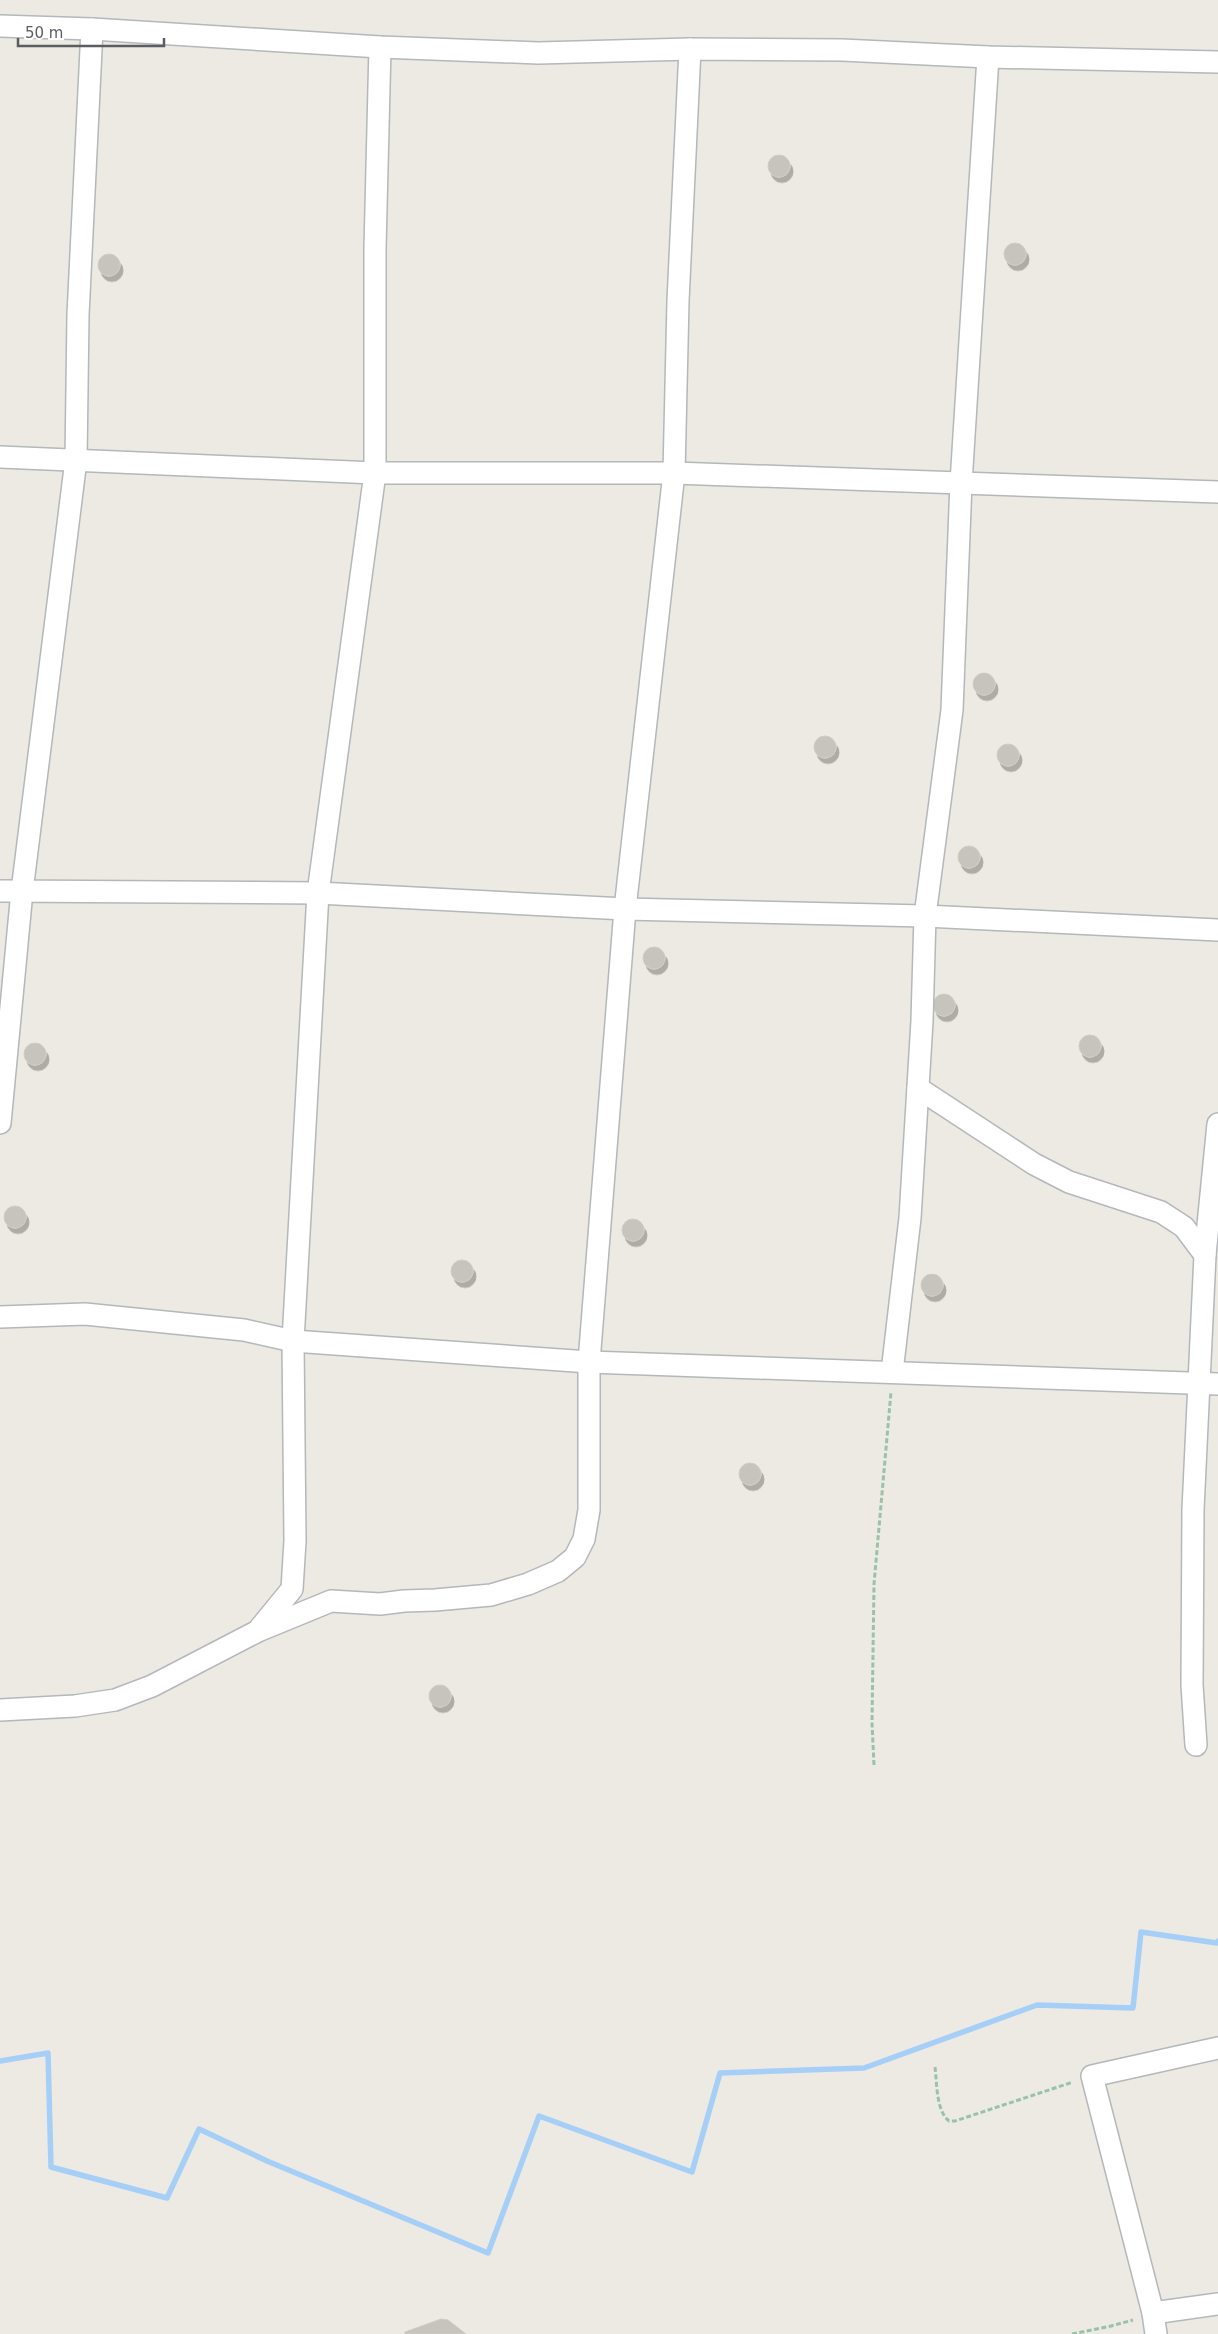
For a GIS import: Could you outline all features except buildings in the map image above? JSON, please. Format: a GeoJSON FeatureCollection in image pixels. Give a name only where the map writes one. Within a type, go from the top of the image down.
{"type":"FeatureCollection","features":[{"type":"Feature","properties":{"kind":"street"},"geometry":{"type":"LineString","coordinates":[[0,26],[92,29],[380,47],[538,53],[690,49],[842,50],[988,57],[1218,62]]}},
{"type":"Feature","properties":{"kind":"street"},"geometry":{"type":"LineString","coordinates":[[0,1123],[22,891],[76,460],[78,315],[92,29]]}},
{"type":"Feature","properties":{"kind":"street"},"geometry":{"type":"LineString","coordinates":[[258,1631],[292,1589],[295,1540],[293,1341],[318,893],[375,473],[375,248],[380,47]]}},
{"type":"Feature","properties":{"kind":"street"},"geometry":{"type":"LineString","coordinates":[[0,1710],[76,1706],[114,1700],[152,1686],[258,1631],[331,1601],[380,1604],[491,1595],[528,1584],[558,1571],[575,1557],[584,1539],[589,1510],[589,1362],[625,909],[674,473],[678,301],[690,49]]}},
{"type":"Feature","properties":{"kind":"street"},"geometry":{"type":"LineString","coordinates":[[892,1372],[910,1218],[918,1088],[925,916],[952,710],[961,483],[988,57]]}},
{"type":"Feature","properties":{"kind":"street"},"geometry":{"type":"LineString","coordinates":[[0,457],[375,473],[674,473],[1218,492]]}},
{"type":"Feature","properties":{"kind":"street"},"geometry":{"type":"LineString","coordinates":[[0,891],[318,893],[625,909],[925,916],[1218,930]]}},
{"type":"Feature","properties":{"kind":"street"},"geometry":{"type":"LineString","coordinates":[[918,1088],[1034,1164],[1070,1182],[1124,1198],[1161,1212],[1184,1227],[1205,1255]]}},
{"type":"Feature","properties":{"kind":"street"},"geometry":{"type":"LineString","coordinates":[[1196,1745],[1192,1686],[1192,1586],[1208,1384],[1205,1255],[1218,1124]]}},
{"type":"Feature","properties":{"kind":"street"},"geometry":{"type":"LineString","coordinates":[[0,1317],[85,1314],[244,1330],[293,1341],[589,1362],[1208,1384]]}},
{"type":"Feature","properties":{"kind":"street"},"geometry":{"type":"LineString","coordinates":[[1218,2048],[1092,2076],[1154,2324],[1218,2304]]}},
{"type":"Feature","properties":{"kind":"path"},"geometry":{"type":"LineString","coordinates":[[874,1765],[872,1724],[874,1584],[892,1372]]}},
{"type":"Feature","properties":{"kind":"path"},"geometry":{"type":"LineString","coordinates":[[935,2067],[937,2091],[944,2115],[949,2121],[955,2121],[1092,2076]]}},
{"type":"Feature","properties":{"kind":"path"},"geometry":{"type":"LineString","coordinates":[[1072,2334],[1111,2326],[1154,2324]]}},
{"type":"Feature","properties":{"kind":"waterway"},"geometry":{"type":"LineString","coordinates":[[0,2061],[48,2053],[51,2167],[167,2198],[199,2129],[267,2161],[488,2253],[539,2116],[692,2172],[720,2073],[864,2068],[1037,2005],[1133,2008],[1141,1932],[1217,1943],[1218,1941]]}}]}
